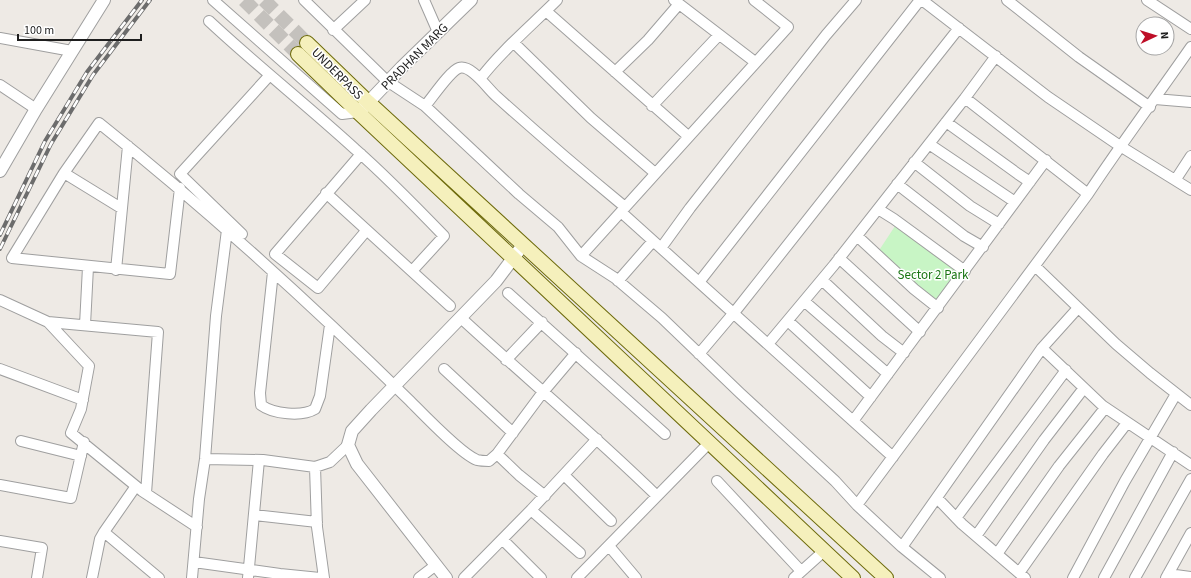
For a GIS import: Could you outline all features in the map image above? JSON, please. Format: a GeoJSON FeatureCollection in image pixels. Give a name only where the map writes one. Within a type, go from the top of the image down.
{"type":"FeatureCollection","features":[{"type":"Feature","properties":{"kind":"main road","name":"UNDERPASS"},"geometry":{"type":"LineString","coordinates":[[303,48],[363,107]]}},
{"type":"Feature","properties":{"kind":"main road"},"geometry":{"type":"LineString","coordinates":[[363,107],[523,245],[886,578]]}},
{"type":"Feature","properties":{"kind":"main road"},"geometry":{"type":"LineString","coordinates":[[363,107],[514,258],[853,578]]}},
{"type":"Feature","properties":{"kind":"street"},"geometry":{"type":"LineString","coordinates":[[213,0],[342,114],[363,107]]}},
{"type":"Feature","properties":{"kind":"street"},"geometry":{"type":"LineString","coordinates":[[304,0],[333,30],[387,81],[425,106],[519,194],[558,227],[581,256],[618,281],[662,318],[835,480],[857,505],[902,547],[940,578]]}},
{"type":"Feature","properties":{"kind":"street"},"geometry":{"type":"LineString","coordinates":[[333,30],[365,0]]}},
{"type":"Feature","properties":{"kind":"street"},"geometry":{"type":"LineString","coordinates":[[424,0],[438,32]]}},
{"type":"Feature","properties":{"kind":"street","name":"PRADHAN MARG"},"geometry":{"type":"LineString","coordinates":[[363,107],[387,81],[471,0]]}},
{"type":"Feature","properties":{"kind":"street"},"geometry":{"type":"LineString","coordinates":[[480,79],[496,58],[514,44],[557,0]]}},
{"type":"Feature","properties":{"kind":"street"},"geometry":{"type":"LineString","coordinates":[[581,256],[788,27],[754,0]]}},
{"type":"Feature","properties":{"kind":"street"},"geometry":{"type":"LineString","coordinates":[[661,248],[690,208],[826,35],[856,0]]}},
{"type":"Feature","properties":{"kind":"street"},"geometry":{"type":"LineString","coordinates":[[700,281],[921,0],[1048,97],[1120,146],[1176,179],[1191,190]]}},
{"type":"Feature","properties":{"kind":"street"},"geometry":{"type":"LineString","coordinates":[[1007,0],[1079,57],[1153,103],[1191,102]]}},
{"type":"Feature","properties":{"kind":"street"},"geometry":{"type":"LineString","coordinates":[[1147,0],[1191,29]]}},
{"type":"Feature","properties":{"kind":"street"},"geometry":{"type":"LineString","coordinates":[[0,171],[100,2]]}},
{"type":"Feature","properties":{"kind":"street"},"geometry":{"type":"LineString","coordinates":[[615,72],[648,40],[677,2],[755,62]]}},
{"type":"Feature","properties":{"kind":"street"},"geometry":{"type":"LineString","coordinates":[[546,11],[652,106],[688,136]]}},
{"type":"Feature","properties":{"kind":"street"},"geometry":{"type":"LineString","coordinates":[[209,21],[269,76],[361,154],[444,236],[412,271]]}},
{"type":"Feature","properties":{"kind":"street"},"geometry":{"type":"LineString","coordinates":[[699,354],[959,28]]}},
{"type":"Feature","properties":{"kind":"street"},"geometry":{"type":"LineString","coordinates":[[652,106],[719,35]]}},
{"type":"Feature","properties":{"kind":"street"},"geometry":{"type":"LineString","coordinates":[[0,38],[72,51]]}},
{"type":"Feature","properties":{"kind":"street"},"geometry":{"type":"LineString","coordinates":[[514,44],[591,118],[655,173]]}},
{"type":"Feature","properties":{"kind":"street"},"geometry":{"type":"LineString","coordinates":[[857,505],[1036,266],[1088,194],[1120,146],[1153,103],[1191,47]]}},
{"type":"Feature","properties":{"kind":"street"},"geometry":{"type":"LineString","coordinates":[[768,344],[857,236],[966,98],[996,56]]}},
{"type":"Feature","properties":{"kind":"street"},"geometry":{"type":"LineString","coordinates":[[425,106],[452,73],[459,68],[472,70],[520,118],[623,209],[653,241],[700,281],[733,313],[893,457]]}},
{"type":"Feature","properties":{"kind":"street"},"geometry":{"type":"LineString","coordinates":[[242,234],[180,174],[269,76]]}},
{"type":"Feature","properties":{"kind":"street"},"geometry":{"type":"LineString","coordinates":[[0,85],[36,109]]}},
{"type":"Feature","properties":{"kind":"street"},"geometry":{"type":"LineString","coordinates":[[297,100],[309,86]]}},
{"type":"Feature","properties":{"kind":"street"},"geometry":{"type":"LineString","coordinates":[[966,98],[1088,194]]}},
{"type":"Feature","properties":{"kind":"street"},"geometry":{"type":"LineString","coordinates":[[180,188],[170,274],[116,270],[12,258],[64,173],[99,122],[180,188],[227,230],[330,325],[439,429],[476,460],[489,461],[497,454],[543,392],[576,353]]}},
{"type":"Feature","properties":{"kind":"street"},"geometry":{"type":"LineString","coordinates":[[946,122],[1030,182]]}},
{"type":"Feature","properties":{"kind":"street"},"geometry":{"type":"LineString","coordinates":[[929,144],[1015,202]]}},
{"type":"Feature","properties":{"kind":"street"},"geometry":{"type":"LineString","coordinates":[[116,270],[128,146]]}},
{"type":"Feature","properties":{"kind":"street"},"geometry":{"type":"LineString","coordinates":[[361,154],[275,254],[318,288],[366,231]]}},
{"type":"Feature","properties":{"kind":"street"},"geometry":{"type":"LineString","coordinates":[[1176,179],[1191,156]]}},
{"type":"Feature","properties":{"kind":"street"},"geometry":{"type":"LineString","coordinates":[[853,421],[1046,160]]}},
{"type":"Feature","properties":{"kind":"street"},"geometry":{"type":"LineString","coordinates":[[914,162],[964,202],[999,224]]}},
{"type":"Feature","properties":{"kind":"street"},"geometry":{"type":"LineString","coordinates":[[64,173],[121,208]]}},
{"type":"Feature","properties":{"kind":"street"},"geometry":{"type":"LineString","coordinates":[[897,184],[964,236],[983,246]]}},
{"type":"Feature","properties":{"kind":"street"},"geometry":{"type":"LineString","coordinates":[[326,193],[450,306]]}},
{"type":"Feature","properties":{"kind":"street"},"geometry":{"type":"LineString","coordinates":[[878,209],[912,231],[965,271]]}},
{"type":"Feature","properties":{"kind":"street"},"geometry":{"type":"LineString","coordinates":[[192,578],[205,459],[216,316],[227,230]]}},
{"type":"Feature","properties":{"kind":"street"},"geometry":{"type":"LineString","coordinates":[[857,236],[914,289],[938,308]]}},
{"type":"Feature","properties":{"kind":"street"},"geometry":{"type":"LineString","coordinates":[[618,281],[653,241]]}},
{"type":"Feature","properties":{"kind":"street"},"geometry":{"type":"LineString","coordinates":[[205,459],[259,460],[315,468],[330,462],[348,445],[352,431],[496,281],[523,245]]}},
{"type":"Feature","properties":{"kind":"street"},"geometry":{"type":"LineString","coordinates":[[839,258],[920,332]]}},
{"type":"Feature","properties":{"kind":"street"},"geometry":{"type":"LineString","coordinates":[[1036,266],[1116,344],[1191,405]]}},
{"type":"Feature","properties":{"kind":"street"},"geometry":{"type":"LineString","coordinates":[[85,325],[88,267]]}},
{"type":"Feature","properties":{"kind":"street"},"geometry":{"type":"LineString","coordinates":[[273,272],[260,393],[261,404],[268,410],[308,414],[315,409],[320,396],[330,325]]}},
{"type":"Feature","properties":{"kind":"street"},"geometry":{"type":"LineString","coordinates":[[822,280],[882,336],[904,353]]}},
{"type":"Feature","properties":{"kind":"street"},"geometry":{"type":"LineString","coordinates":[[508,293],[665,434]]}},
{"type":"Feature","properties":{"kind":"street"},"geometry":{"type":"LineString","coordinates":[[0,300],[48,322],[158,332],[146,493]]}},
{"type":"Feature","properties":{"kind":"street"},"geometry":{"type":"LineString","coordinates":[[804,301],[888,374]]}},
{"type":"Feature","properties":{"kind":"street"},"geometry":{"type":"LineString","coordinates":[[902,547],[1042,348],[1078,308]]}},
{"type":"Feature","properties":{"kind":"street"},"geometry":{"type":"LineString","coordinates":[[461,318],[506,360],[597,439],[657,496]]}},
{"type":"Feature","properties":{"kind":"street"},"geometry":{"type":"LineString","coordinates":[[788,321],[871,397]]}},
{"type":"Feature","properties":{"kind":"street"},"geometry":{"type":"LineString","coordinates":[[48,322],[89,366],[83,400],[71,433],[84,442],[136,486],[197,526]]}},
{"type":"Feature","properties":{"kind":"street"},"geometry":{"type":"LineString","coordinates":[[506,360],[542,322]]}},
{"type":"Feature","properties":{"kind":"street"},"geometry":{"type":"LineString","coordinates":[[1042,348],[1105,408],[1127,423],[1151,436],[1191,464]]}},
{"type":"Feature","properties":{"kind":"street"},"geometry":{"type":"LineString","coordinates":[[0,369],[83,400]]}},
{"type":"Feature","properties":{"kind":"street"},"geometry":{"type":"LineString","coordinates":[[444,369],[513,432]]}},
{"type":"Feature","properties":{"kind":"street"},"geometry":{"type":"LineString","coordinates":[[956,518],[1066,370]]}},
{"type":"Feature","properties":{"kind":"street"},"geometry":{"type":"LineString","coordinates":[[976,536],[1084,388]]}},
{"type":"Feature","properties":{"kind":"street"},"geometry":{"type":"LineString","coordinates":[[1073,578],[1151,436],[1176,394]]}},
{"type":"Feature","properties":{"kind":"street"},"geometry":{"type":"LineString","coordinates":[[997,554],[1059,466],[1105,408]]}},
{"type":"Feature","properties":{"kind":"street"},"geometry":{"type":"LineString","coordinates":[[936,498],[976,536],[1022,575],[1102,454],[1127,423]]}},
{"type":"Feature","properties":{"kind":"street"},"geometry":{"type":"LineString","coordinates":[[464,578],[532,510],[597,439]]}},
{"type":"Feature","properties":{"kind":"street"},"geometry":{"type":"LineString","coordinates":[[21,441],[81,456]]}},
{"type":"Feature","properties":{"kind":"street"},"geometry":{"type":"LineString","coordinates":[[0,485],[71,498],[84,442]]}},
{"type":"Feature","properties":{"kind":"street"},"geometry":{"type":"LineString","coordinates":[[577,578],[710,442]]}},
{"type":"Feature","properties":{"kind":"street"},"geometry":{"type":"LineString","coordinates":[[348,445],[357,464],[446,578]]}},
{"type":"Feature","properties":{"kind":"street"},"geometry":{"type":"LineString","coordinates":[[1104,578],[1173,452]]}},
{"type":"Feature","properties":{"kind":"street"},"geometry":{"type":"LineString","coordinates":[[497,454],[518,475],[545,496]]}},
{"type":"Feature","properties":{"kind":"street"},"geometry":{"type":"LineString","coordinates":[[248,574],[259,460]]}},
{"type":"Feature","properties":{"kind":"street"},"geometry":{"type":"LineString","coordinates":[[315,468],[317,522],[324,578]]}},
{"type":"Feature","properties":{"kind":"street"},"geometry":{"type":"LineString","coordinates":[[564,475],[611,520]]}},
{"type":"Feature","properties":{"kind":"street"},"geometry":{"type":"LineString","coordinates":[[1135,578],[1191,479]]}},
{"type":"Feature","properties":{"kind":"street"},"geometry":{"type":"LineString","coordinates":[[717,481],[798,574],[824,550]]}},
{"type":"Feature","properties":{"kind":"street"},"geometry":{"type":"LineString","coordinates":[[92,578],[100,539],[136,486]]}},
{"type":"Feature","properties":{"kind":"street"},"geometry":{"type":"LineString","coordinates":[[532,510],[580,553]]}},
{"type":"Feature","properties":{"kind":"street"},"geometry":{"type":"LineString","coordinates":[[254,514],[317,522]]}},
{"type":"Feature","properties":{"kind":"street"},"geometry":{"type":"LineString","coordinates":[[104,532],[159,578]]}},
{"type":"Feature","properties":{"kind":"street"},"geometry":{"type":"LineString","coordinates":[[1167,576],[1187,548],[1191,533]]}},
{"type":"Feature","properties":{"kind":"street"},"geometry":{"type":"LineString","coordinates":[[503,540],[541,578]]}},
{"type":"Feature","properties":{"kind":"street"},"geometry":{"type":"LineString","coordinates":[[0,541],[42,548],[37,578]]}},
{"type":"Feature","properties":{"kind":"street"},"geometry":{"type":"LineString","coordinates":[[608,546],[636,578]]}},
{"type":"Feature","properties":{"kind":"street"},"geometry":{"type":"LineString","coordinates":[[194,562],[248,574],[320,578]]}},
{"type":"Feature","properties":{"kind":"street"},"geometry":{"type":"LineString","coordinates":[[419,578],[436,565]]}},
{"type":"Feature","properties":{"kind":"street"},"geometry":{"type":"LineString","coordinates":[[1167,576],[1191,577]]}},
{"type":"Feature","properties":{"kind":"green space","name":"Sector 2 Park"},"geometry":{"type":"Polygon","coordinates":[[[897,223],[963,271],[938,306],[878,252],[897,223]]]}},
{"type":"Feature","properties":{"kind":"tunnel"},"geometry":{"type":"LineString","coordinates":[[244,0],[298,54]]}},
{"type":"Feature","properties":{"kind":"tunnel"},"geometry":{"type":"LineString","coordinates":[[264,0],[307,43]]}},
{"type":"Feature","properties":{"kind":"railway"},"geometry":{"type":"LineString","coordinates":[[0,235],[45,141],[87,72],[142,0]]}},
{"type":"Feature","properties":{"kind":"railway"},"geometry":{"type":"LineString","coordinates":[[0,249],[51,144],[93,75],[150,0]]}}]}
